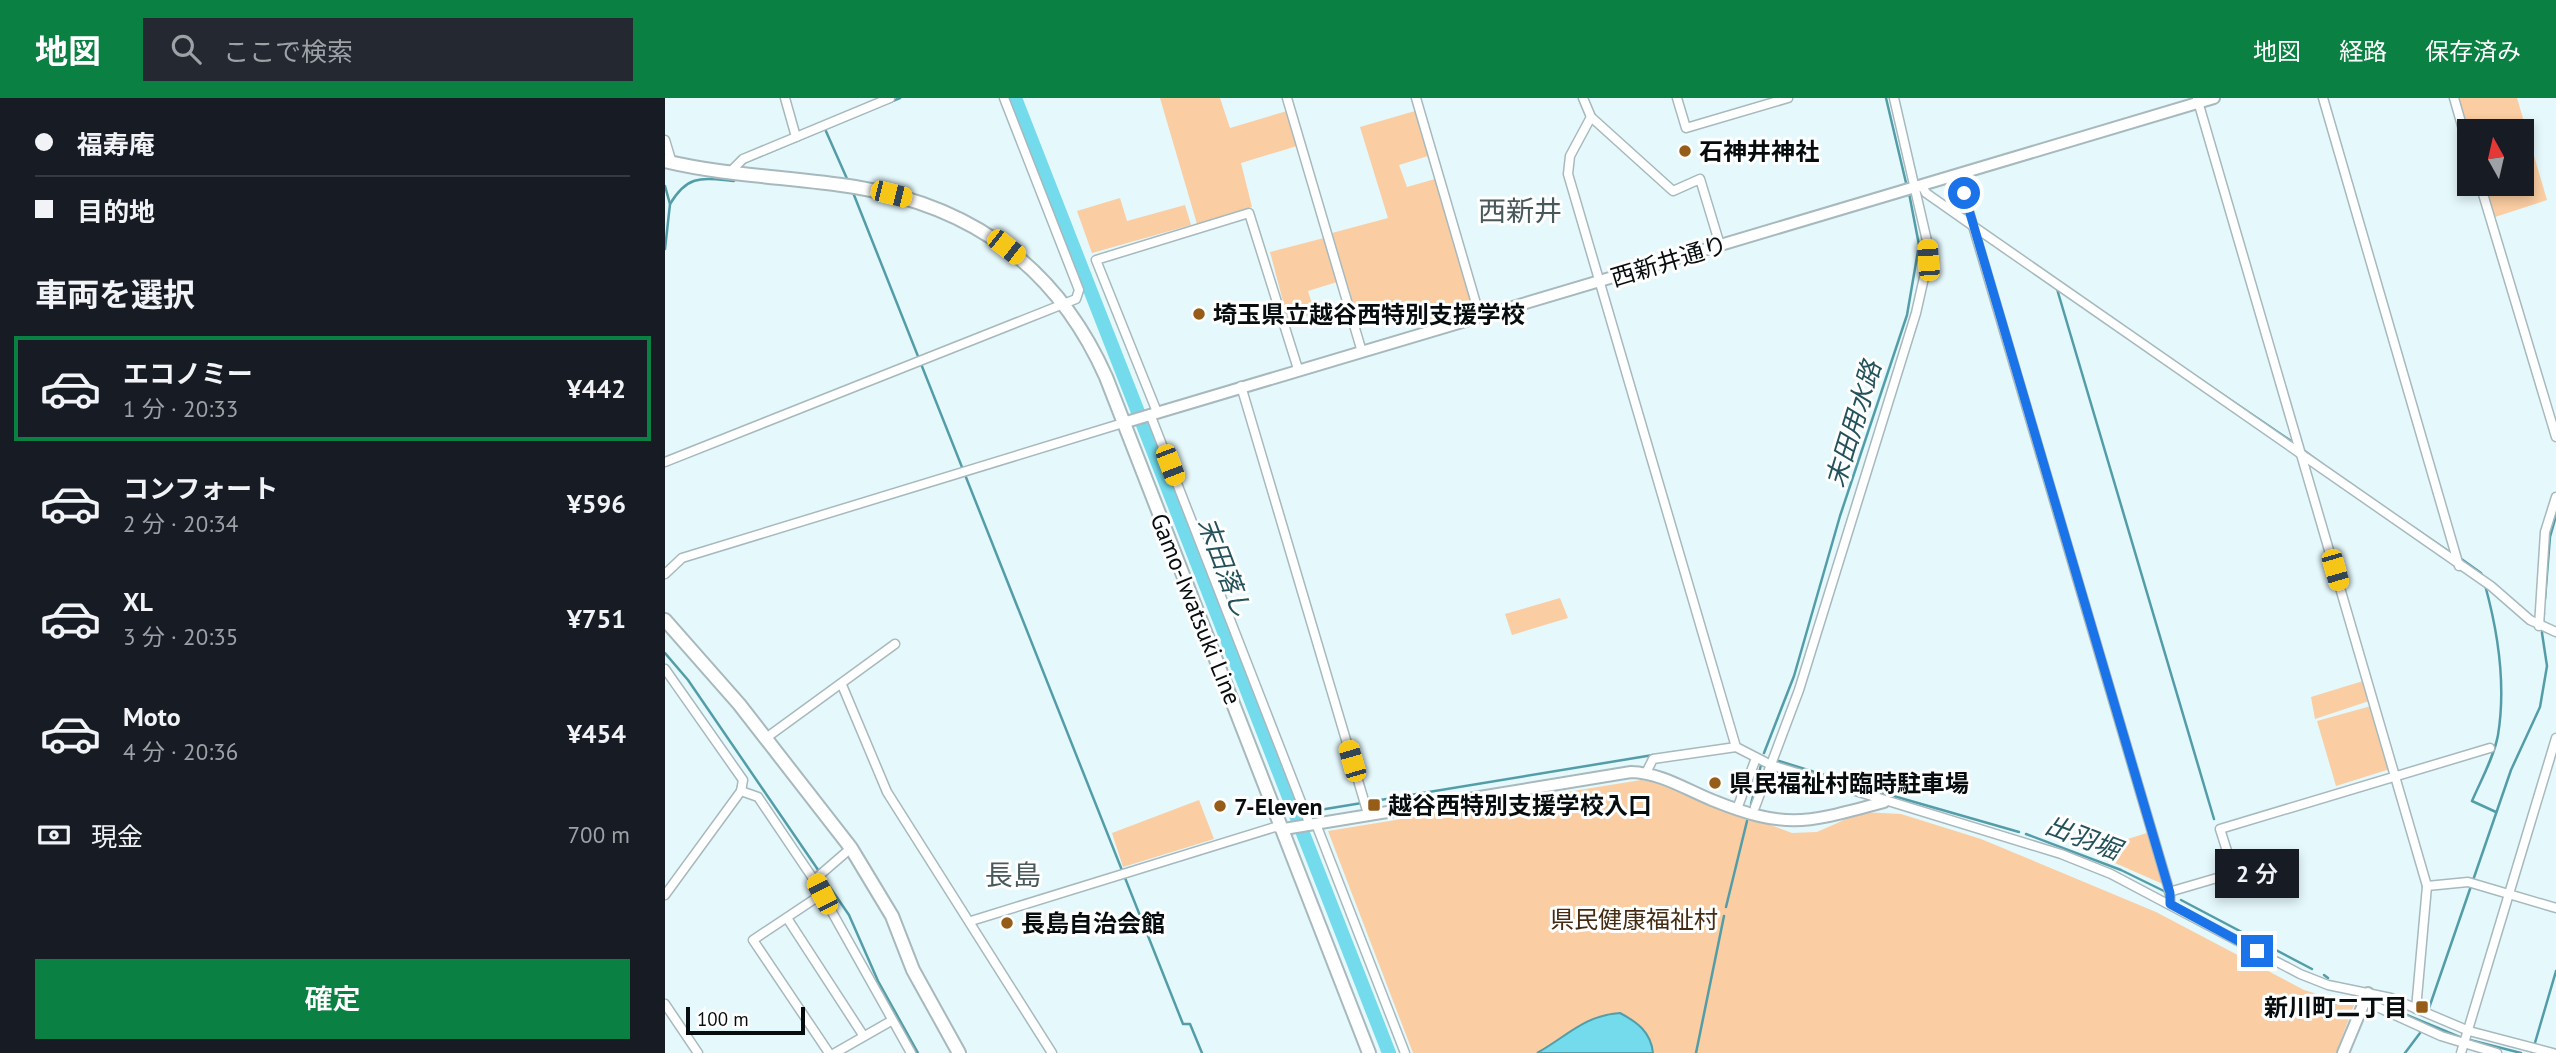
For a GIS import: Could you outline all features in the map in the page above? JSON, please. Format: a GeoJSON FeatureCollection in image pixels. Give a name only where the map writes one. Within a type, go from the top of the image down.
{"type":"FeatureCollection","features":[{"type":"Feature","properties":{"kind":"main road","name":"Gamo-Iwatsuki Line"},"geometry":{"type":"LineString","coordinates":[[668,162],[854,187],[915,200],[977,226],[1032,268],[1066,306],[1091,345],[1123,423],[1284,829],[1369,1053]]}},
{"type":"Feature","properties":{"kind":"main road"},"geometry":{"type":"LineString","coordinates":[[665,620],[766,738],[851,848],[893,916],[913,970],[959,1053]]}},
{"type":"Feature","properties":{"kind":"street"},"geometry":{"type":"LineString","coordinates":[[785,98],[796,137]]}},
{"type":"Feature","properties":{"kind":"street"},"geometry":{"type":"LineString","coordinates":[[731,172],[743,159],[890,98]]}},
{"type":"Feature","properties":{"kind":"street"},"geometry":{"type":"LineString","coordinates":[[665,462],[1066,306],[1076,299],[1079,290],[1004,98]]}},
{"type":"Feature","properties":{"kind":"street"},"geometry":{"type":"LineString","coordinates":[[1287,98],[1362,352]]}},
{"type":"Feature","properties":{"kind":"street"},"geometry":{"type":"LineString","coordinates":[[1416,98],[1480,317]]}},
{"type":"Feature","properties":{"kind":"street"},"geometry":{"type":"LineString","coordinates":[[1583,98],[1591,117],[1673,191],[1700,179],[1720,245]]}},
{"type":"Feature","properties":{"kind":"street"},"geometry":{"type":"LineString","coordinates":[[1677,98],[1686,128],[1788,98]]}},
{"type":"Feature","properties":{"kind":"street"},"geometry":{"type":"LineString","coordinates":[[1755,807],[1799,690],[1916,313],[1928,260],[1918,187],[1894,98]]}},
{"type":"Feature","properties":{"kind":"street","name":"西新井通り"},"geometry":{"type":"LineString","coordinates":[[1123,423],[2214,98]]}},
{"type":"Feature","properties":{"kind":"street"},"geometry":{"type":"LineString","coordinates":[[2323,98],[2460,566]]}},
{"type":"Feature","properties":{"kind":"street"},"geometry":{"type":"LineString","coordinates":[[2454,98],[2460,119]]}},
{"type":"Feature","properties":{"kind":"street"},"geometry":{"type":"LineString","coordinates":[[2197,101],[2427,886],[2416,1009]]}},
{"type":"Feature","properties":{"kind":"street"},"geometry":{"type":"LineString","coordinates":[[1591,117],[1570,156],[1568,174],[1736,747]]}},
{"type":"Feature","properties":{"kind":"street"},"geometry":{"type":"LineString","coordinates":[[665,140],[668,162]]}},
{"type":"Feature","properties":{"kind":"street"},"geometry":{"type":"LineString","coordinates":[[1958,175],[2169,892],[2170,904]]}},
{"type":"Feature","properties":{"kind":"street"},"geometry":{"type":"LineString","coordinates":[[1918,187],[2460,566],[2539,626],[2556,632]]}},
{"type":"Feature","properties":{"kind":"street"},"geometry":{"type":"LineString","coordinates":[[2484,196],[2556,437]]}},
{"type":"Feature","properties":{"kind":"street"},"geometry":{"type":"LineString","coordinates":[[1298,369],[1249,213],[1096,260],[1313,824],[1405,1053]]}},
{"type":"Feature","properties":{"kind":"street"},"geometry":{"type":"LineString","coordinates":[[1241,386],[1368,814]]}},
{"type":"Feature","properties":{"kind":"street"},"geometry":{"type":"LineString","coordinates":[[665,574],[682,558],[1123,423]]}},
{"type":"Feature","properties":{"kind":"street"},"geometry":{"type":"LineString","coordinates":[[2539,626],[2545,531],[2556,497]]}},
{"type":"Feature","properties":{"kind":"street"},"geometry":{"type":"LineString","coordinates":[[766,738],[895,645]]}},
{"type":"Feature","properties":{"kind":"street"},"geometry":{"type":"LineString","coordinates":[[665,669],[743,780],[741,791],[665,895]]}},
{"type":"Feature","properties":{"kind":"street"},"geometry":{"type":"LineString","coordinates":[[842,685],[887,792],[1052,1053]]}},
{"type":"Feature","properties":{"kind":"street"},"geometry":{"type":"LineString","coordinates":[[2463,1049],[2556,738]]}},
{"type":"Feature","properties":{"kind":"street"},"geometry":{"type":"LineString","coordinates":[[1646,773],[1653,759],[1736,747],[1771,765],[1832,781],[1884,802],[2061,854],[2111,874],[2300,974],[2366,997],[2463,1049],[2497,1053]]}},
{"type":"Feature","properties":{"kind":"street"},"geometry":{"type":"LineString","coordinates":[[2169,892],[2234,873],[2220,830],[2490,748]]}},
{"type":"Feature","properties":{"kind":"street"},"geometry":{"type":"LineString","coordinates":[[1737,809],[1756,758]]}},
{"type":"Feature","properties":{"kind":"street"},"geometry":{"type":"LineString","coordinates":[[971,921],[1125,871],[1275,827],[1284,829],[1615,774],[1646,773],[1737,809],[1781,821],[1798,822],[1884,802]]}},
{"type":"Feature","properties":{"kind":"street"},"geometry":{"type":"LineString","coordinates":[[741,791],[758,797],[814,880],[911,1053]]}},
{"type":"Feature","properties":{"kind":"street"},"geometry":{"type":"LineString","coordinates":[[814,880],[851,848]]}},
{"type":"Feature","properties":{"kind":"street"},"geometry":{"type":"LineString","coordinates":[[2427,886],[2468,882],[2556,908]]}},
{"type":"Feature","properties":{"kind":"street"},"geometry":{"type":"LineString","coordinates":[[822,894],[753,940],[829,1053]]}},
{"type":"Feature","properties":{"kind":"street"},"geometry":{"type":"LineString","coordinates":[[787,918],[863,1035]]}},
{"type":"Feature","properties":{"kind":"street"},"geometry":{"type":"LineString","coordinates":[[2366,997],[2391,998],[2469,1031],[2553,1053]]}},
{"type":"Feature","properties":{"kind":"street"},"geometry":{"type":"LineString","coordinates":[[2343,1053],[2366,997]]}},
{"type":"Feature","properties":{"kind":"street"},"geometry":{"type":"LineString","coordinates":[[665,1004],[698,1053]]}},
{"type":"Feature","properties":{"kind":"street"},"geometry":{"type":"LineString","coordinates":[[835,1053],[847,1050],[863,1035],[891,1021]]}},
{"type":"Feature","properties":{"kind":"green space"},"geometry":{"type":"Polygon","coordinates":[[[1160,98],[1220,98],[1230,128],[1287,111],[1297,146],[1241,163],[1252,207],[1197,224],[1160,98]]]}},
{"type":"Feature","properties":{"kind":"green space"},"geometry":{"type":"Polygon","coordinates":[[[2459,98],[2517,98],[2523,119],[2465,119],[2459,98]]]}},
{"type":"Feature","properties":{"kind":"green space"},"geometry":{"type":"Polygon","coordinates":[[[1415,111],[1428,156],[1399,165],[1407,187],[1435,179],[1475,313],[1420,330],[1412,308],[1359,323],[1332,233],[1388,218],[1360,127],[1415,111]]]}},
{"type":"Feature","properties":{"kind":"green space"},"geometry":{"type":"Polygon","coordinates":[[[2534,156],[2547,200],[2495,217],[2489,196],[2534,196],[2534,156]]]}},
{"type":"Feature","properties":{"kind":"green space"},"geometry":{"type":"Polygon","coordinates":[[[1120,198],[1127,221],[1185,205],[1191,225],[1092,253],[1077,211],[1120,198]]]}},
{"type":"Feature","properties":{"kind":"green space"},"geometry":{"type":"Polygon","coordinates":[[[1324,238],[1337,282],[1308,291],[1315,314],[1288,320],[1270,252],[1324,238]]]}},
{"type":"Feature","properties":{"kind":"green space"},"geometry":{"type":"Polygon","coordinates":[[[1560,598],[1568,618],[1512,635],[1505,614],[1560,598]]]}},
{"type":"Feature","properties":{"kind":"green space"},"geometry":{"type":"Polygon","coordinates":[[[2363,681],[2369,701],[2315,719],[2311,697],[2363,681]]]}},
{"type":"Feature","properties":{"kind":"green space"},"geometry":{"type":"Polygon","coordinates":[[[2371,706],[2390,769],[2336,786],[2317,721],[2371,706]]]}},
{"type":"Feature","properties":{"kind":"green space","name":"県民健康福祉村"},"geometry":{"type":"Polygon","coordinates":[[[1641,780],[1666,785],[1792,833],[1817,832],[1862,812],[1901,814],[1981,839],[2156,912],[2304,990],[2354,1005],[2336,1053],[1413,1053],[1328,831],[1641,780]]]}},
{"type":"Feature","properties":{"kind":"green space"},"geometry":{"type":"Polygon","coordinates":[[[1199,800],[1214,839],[1123,867],[1112,833],[1199,800]]]}},
{"type":"Feature","properties":{"kind":"green space"},"geometry":{"type":"Polygon","coordinates":[[[2150,832],[2165,885],[2097,855],[2096,849],[2150,832]]]}},
{"type":"Feature","properties":{"kind":"water"},"geometry":{"type":"Polygon","coordinates":[[[1620,1013],[1642,1028],[1653,1053],[1537,1053],[1586,1022],[1620,1013]]]}},
{"type":"Feature","properties":{"kind":"waterway"},"geometry":{"type":"LineString","coordinates":[[890,102],[900,98]]}},
{"type":"Feature","properties":{"kind":"waterway","name":"末田落し"},"geometry":{"type":"LineString","coordinates":[[1015,98],[1389,1053]]}},
{"type":"Feature","properties":{"kind":"waterway","name":"末田用水路"},"geometry":{"type":"LineString","coordinates":[[1886,98],[1907,187]]}},
{"type":"Feature","properties":{"kind":"waterway"},"geometry":{"type":"LineString","coordinates":[[746,162],[868,111]]}},
{"type":"Feature","properties":{"kind":"waterway"},"geometry":{"type":"LineString","coordinates":[[825,129],[848,181]]}},
{"type":"Feature","properties":{"kind":"waterway"},"geometry":{"type":"LineString","coordinates":[[670,204],[683,187],[697,180],[734,181]]}},
{"type":"Feature","properties":{"kind":"waterway"},"geometry":{"type":"LineString","coordinates":[[665,186],[670,204],[665,249]]}},
{"type":"Feature","properties":{"kind":"waterway"},"geometry":{"type":"LineString","coordinates":[[852,190],[1183,1024],[1190,1024],[1202,1053]]}},
{"type":"Feature","properties":{"kind":"waterway"},"geometry":{"type":"LineString","coordinates":[[1918,191],[1958,220]]}},
{"type":"Feature","properties":{"kind":"waterway","name":"末田用水路"},"geometry":{"type":"LineString","coordinates":[[1764,753],[1794,676],[1840,516],[1907,315],[1919,245],[1909,193]]}},
{"type":"Feature","properties":{"kind":"waterway"},"geometry":{"type":"LineString","coordinates":[[2057,289],[2214,819]]}},
{"type":"Feature","properties":{"kind":"waterway"},"geometry":{"type":"LineString","coordinates":[[2166,356],[2294,443]]}},
{"type":"Feature","properties":{"kind":"waterway"},"geometry":{"type":"LineString","coordinates":[[2302,449],[2322,464]]}},
{"type":"Feature","properties":{"kind":"waterway"},"geometry":{"type":"LineString","coordinates":[[2342,478],[2382,506]]}},
{"type":"Feature","properties":{"kind":"waterway"},"geometry":{"type":"LineString","coordinates":[[2545,599],[2550,537],[2556,516]]}},
{"type":"Feature","properties":{"kind":"waterway"},"geometry":{"type":"LineString","coordinates":[[2413,527],[2451,553]]}},
{"type":"Feature","properties":{"kind":"waterway"},"geometry":{"type":"LineString","coordinates":[[2460,558],[2481,573],[2483,578]]}},
{"type":"Feature","properties":{"kind":"waterway"},"geometry":{"type":"LineString","coordinates":[[2485,585],[2494,621],[2499,659],[2500,716],[2494,752],[2472,801],[2496,812]]}},
{"type":"Feature","properties":{"kind":"waterway"},"geometry":{"type":"LineString","coordinates":[[2429,1008],[2511,770],[2540,707],[2547,666],[2542,633],[2544,613]]}},
{"type":"Feature","properties":{"kind":"waterway"},"geometry":{"type":"LineString","coordinates":[[665,653],[688,680],[849,915],[878,981],[918,1053]]}},
{"type":"Feature","properties":{"kind":"waterway"},"geometry":{"type":"LineString","coordinates":[[1663,754],[1674,752]]}},
{"type":"Feature","properties":{"kind":"waterway"},"geometry":{"type":"LineString","coordinates":[[1295,814],[1653,755]]}},
{"type":"Feature","properties":{"kind":"waterway","name":"出羽堀"},"geometry":{"type":"LineString","coordinates":[[1779,761],[1876,791]]}},
{"type":"Feature","properties":{"kind":"waterway"},"geometry":{"type":"LineString","coordinates":[[1751,804],[1761,765]]}},
{"type":"Feature","properties":{"kind":"waterway","name":"出羽堀"},"geometry":{"type":"LineString","coordinates":[[1883,793],[2019,832]]}},
{"type":"Feature","properties":{"kind":"waterway"},"geometry":{"type":"LineString","coordinates":[[1726,907],[1747,821]]}},
{"type":"Feature","properties":{"kind":"waterway","name":"出羽堀"},"geometry":{"type":"LineString","coordinates":[[2026,834],[2121,870],[2166,892]]}},
{"type":"Feature","properties":{"kind":"waterway","name":"出羽堀"},"geometry":{"type":"LineString","coordinates":[[2181,900],[2312,969]]}},
{"type":"Feature","properties":{"kind":"waterway"},"geometry":{"type":"LineString","coordinates":[[1696,1053],[1724,916]]}},
{"type":"Feature","properties":{"kind":"waterway"},"geometry":{"type":"LineString","coordinates":[[2532,1053],[2556,971]]}},
{"type":"Feature","properties":{"kind":"waterway","name":"出羽堀"},"geometry":{"type":"LineString","coordinates":[[2324,975],[2328,978]]}},
{"type":"Feature","properties":{"kind":"waterway","name":"出羽堀"},"geometry":{"type":"LineString","coordinates":[[2383,1005],[2462,1038]]}},
{"type":"Feature","properties":{"kind":"waterway"},"geometry":{"type":"LineString","coordinates":[[2405,1053],[2420,1033]]}},
{"type":"Feature","properties":{"kind":"waterway","name":"出羽堀"},"geometry":{"type":"LineString","coordinates":[[2470,1040],[2521,1053]]}},
{"type":"Feature","properties":{"kind":"place","name":"石神井神社"},"geometry":{"type":"Point","coordinates":[1685,151]}},
{"type":"Feature","properties":{"kind":"place","name":"埼玉県立越谷西特別支援学校"},"geometry":{"type":"Point","coordinates":[1199,314]}},
{"type":"Feature","properties":{"kind":"place","name":"県民福祉村臨時駐車場"},"geometry":{"type":"Point","coordinates":[1715,783]}},
{"type":"Feature","properties":{"kind":"place","name":"越谷西特別支援学校入口"},"geometry":{"type":"Point","coordinates":[1374,805]}},
{"type":"Feature","properties":{"kind":"place","name":"7-Eleven"},"geometry":{"type":"Point","coordinates":[1220,806]}},
{"type":"Feature","properties":{"kind":"place","name":"長島自治会館"},"geometry":{"type":"Point","coordinates":[1007,923]}},
{"type":"Feature","properties":{"kind":"place","name":"新川町二丁目"},"geometry":{"type":"Point","coordinates":[2422,1007]}},
{"type":"Feature","properties":{"kind":"district","name":"西新井"},"geometry":{"type":"Point","coordinates":[1520,210]}},
{"type":"Feature","properties":{"kind":"district","name":"長島"},"geometry":{"type":"Point","coordinates":[1013,874]}},
{"type":"Feature","properties":{"kind":"route"},"geometry":{"type":"LineString","coordinates":[[1964,193],[2170,893],[2170,904],[2257,951]]}}]}
